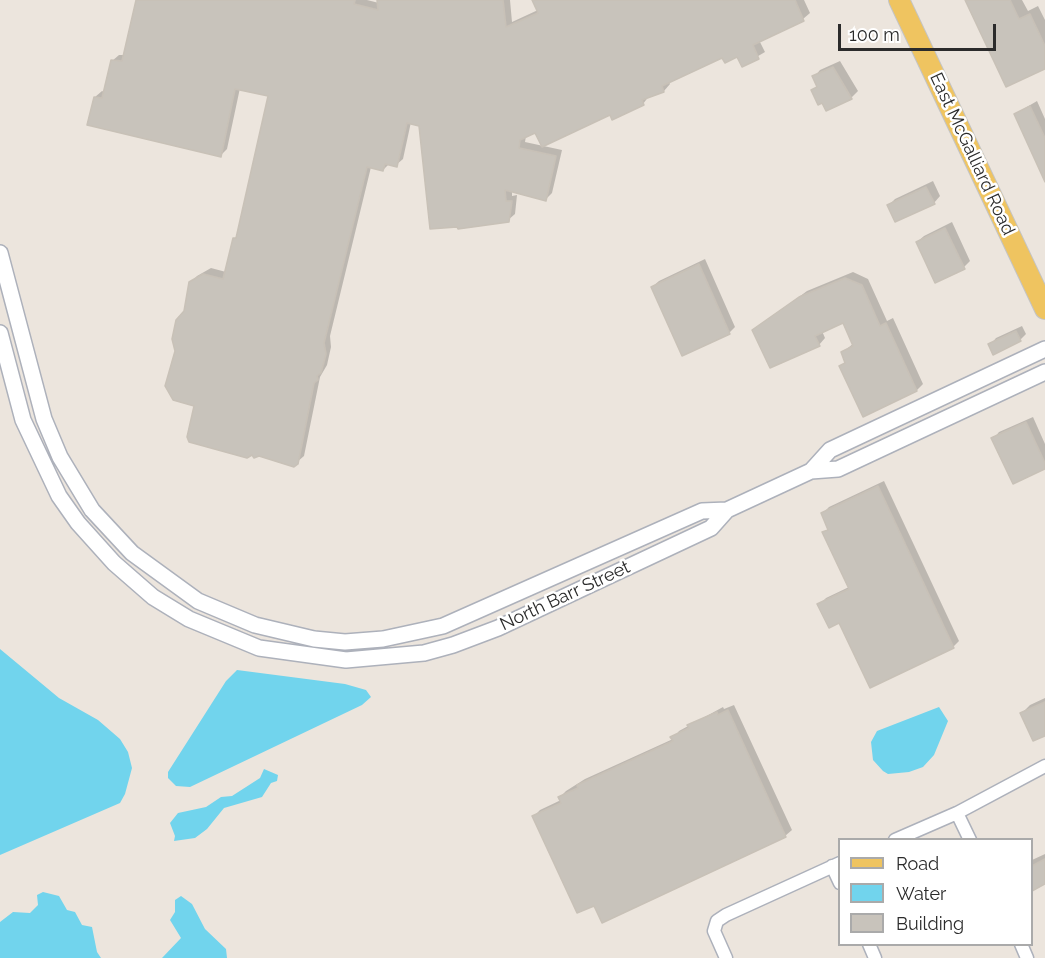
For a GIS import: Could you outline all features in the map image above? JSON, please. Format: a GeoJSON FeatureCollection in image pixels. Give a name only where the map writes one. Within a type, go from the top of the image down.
{"type":"FeatureCollection","features":[{"type":"Feature","properties":{"kind":"main road","name":"East McGalliard Road"},"geometry":{"type":"LineString","coordinates":[[899,0],[1045,309]]}},
{"type":"Feature","properties":{"kind":"street","name":"North Barr Street"},"geometry":{"type":"LineString","coordinates":[[0,254],[33,379],[52,438],[76,487],[92,510],[119,540],[181,592],[224,614],[276,631],[314,639],[345,642],[383,639],[442,626],[702,511],[727,510],[811,471],[838,469],[1045,372]]}},
{"type":"Feature","properties":{"kind":"street","name":"North Barr Street"},"geometry":{"type":"LineString","coordinates":[[0,333],[23,420],[59,496],[78,523],[114,563],[153,597],[189,619],[260,648],[346,660],[392,657],[453,645],[498,628],[711,528],[727,510]]}},
{"type":"Feature","properties":{"kind":"street","name":"North Barr Street"},"geometry":{"type":"LineString","coordinates":[[811,471],[830,450],[1045,350]]}},
{"type":"Feature","properties":{"kind":"street"},"geometry":{"type":"LineString","coordinates":[[900,838],[957,813],[1045,766]]}},
{"type":"Feature","properties":{"kind":"street"},"geometry":{"type":"LineString","coordinates":[[957,813],[969,838]]}},
{"type":"Feature","properties":{"kind":"street"},"geometry":{"type":"LineString","coordinates":[[726,958],[715,936],[715,925],[726,915],[836,865]]}},
{"type":"Feature","properties":{"kind":"water"},"geometry":{"type":"Polygon","coordinates":[[[0,649],[59,698],[98,720],[120,739],[128,752],[132,768],[125,794],[120,803],[0,855],[0,649]]]}},
{"type":"Feature","properties":{"kind":"water"},"geometry":{"type":"Polygon","coordinates":[[[237,670],[345,684],[366,690],[371,697],[362,705],[190,787],[176,786],[168,778],[168,772],[226,681],[237,670]]]}},
{"type":"Feature","properties":{"kind":"water"},"geometry":{"type":"Polygon","coordinates":[[[939,707],[948,721],[934,755],[923,767],[909,772],[888,774],[883,771],[873,760],[871,742],[877,731],[939,707]]]}},
{"type":"Feature","properties":{"kind":"water"},"geometry":{"type":"Polygon","coordinates":[[[264,769],[278,775],[277,781],[271,783],[262,797],[224,808],[207,829],[195,838],[174,841],[175,836],[170,823],[178,813],[206,807],[221,797],[232,796],[260,778],[264,769]]]}},
{"type":"Feature","properties":{"kind":"water"},"geometry":{"type":"Polygon","coordinates":[[[43,892],[59,896],[67,910],[75,912],[82,925],[92,927],[97,952],[101,958],[0,958],[0,922],[13,912],[30,913],[38,905],[37,895],[43,892]]]}},
{"type":"Feature","properties":{"kind":"water"},"geometry":{"type":"Polygon","coordinates":[[[181,896],[192,904],[205,929],[226,949],[227,958],[162,958],[181,938],[170,920],[175,912],[175,900],[181,896]]]}},
{"type":"Feature","properties":{"kind":"building"},"geometry":{"type":"Polygon","coordinates":[[[136,0],[355,0],[354,4],[378,10],[377,0],[503,0],[506,27],[538,13],[532,0],[795,0],[804,21],[753,45],[759,59],[742,67],[737,57],[725,63],[722,58],[662,86],[664,92],[642,100],[644,105],[612,120],[610,115],[542,147],[535,133],[520,140],[519,148],[556,156],[546,201],[505,190],[506,201],[512,201],[509,222],[458,229],[457,227],[430,229],[419,126],[407,123],[397,167],[385,164],[383,171],[367,167],[324,343],[326,354],[321,373],[314,383],[298,464],[294,467],[259,456],[254,458],[252,455],[247,458],[189,442],[187,437],[194,406],[173,400],[165,386],[175,351],[172,339],[176,320],[184,311],[189,282],[203,274],[223,279],[233,238],[236,238],[268,96],[235,89],[221,157],[87,125],[94,97],[102,98],[111,60],[122,61],[136,0]]]}},
{"type":"Feature","properties":{"kind":"building"},"geometry":{"type":"Polygon","coordinates":[[[965,0],[1010,0],[1019,19],[1030,14],[1045,46],[1045,69],[1006,87],[965,0]]]}},
{"type":"Feature","properties":{"kind":"building"},"geometry":{"type":"Polygon","coordinates":[[[833,67],[852,99],[826,111],[822,103],[818,105],[811,90],[817,87],[812,76],[833,67]]]}},
{"type":"Feature","properties":{"kind":"building"},"geometry":{"type":"Polygon","coordinates":[[[1030,106],[1045,138],[1045,182],[1014,114],[1030,106]]]}},
{"type":"Feature","properties":{"kind":"building"},"geometry":{"type":"Polygon","coordinates":[[[926,187],[935,204],[895,222],[887,205],[926,187]]]}},
{"type":"Feature","properties":{"kind":"building"},"geometry":{"type":"Polygon","coordinates":[[[945,228],[965,269],[935,283],[916,242],[945,228]]]}},
{"type":"Feature","properties":{"kind":"building"},"geometry":{"type":"Polygon","coordinates":[[[699,264],[730,334],[682,356],[651,287],[699,264]]]}},
{"type":"Feature","properties":{"kind":"building"},"geometry":{"type":"Polygon","coordinates":[[[845,278],[862,285],[880,326],[886,323],[917,391],[863,417],[839,366],[845,363],[841,352],[853,346],[843,323],[815,336],[820,346],[770,368],[752,330],[799,297],[845,278]]]}},
{"type":"Feature","properties":{"kind":"building"},"geometry":{"type":"Polygon","coordinates":[[[1016,331],[1021,341],[993,355],[988,344],[1016,331]]]}},
{"type":"Feature","properties":{"kind":"building"},"geometry":{"type":"Polygon","coordinates":[[[1026,422],[1045,463],[1045,469],[1013,484],[991,438],[1026,422]]]}},
{"type":"Feature","properties":{"kind":"building"},"geometry":{"type":"Polygon","coordinates":[[[878,486],[954,648],[870,688],[839,623],[829,628],[817,604],[849,589],[822,532],[828,530],[821,513],[878,486]]]}},
{"type":"Feature","properties":{"kind":"building"},"geometry":{"type":"Polygon","coordinates":[[[1045,702],[1045,736],[1033,741],[1020,713],[1045,702]]]}},
{"type":"Feature","properties":{"kind":"building"},"geometry":{"type":"Polygon","coordinates":[[[728,710],[786,837],[602,923],[594,906],[577,913],[532,816],[561,803],[558,797],[578,788],[577,785],[673,741],[670,737],[689,728],[687,725],[717,712],[718,715],[728,710]]]}},
{"type":"Feature","properties":{"kind":"building"},"geometry":{"type":"Polygon","coordinates":[[[1045,859],[1045,884],[1033,890],[1033,865],[1045,859]]]}}]}
